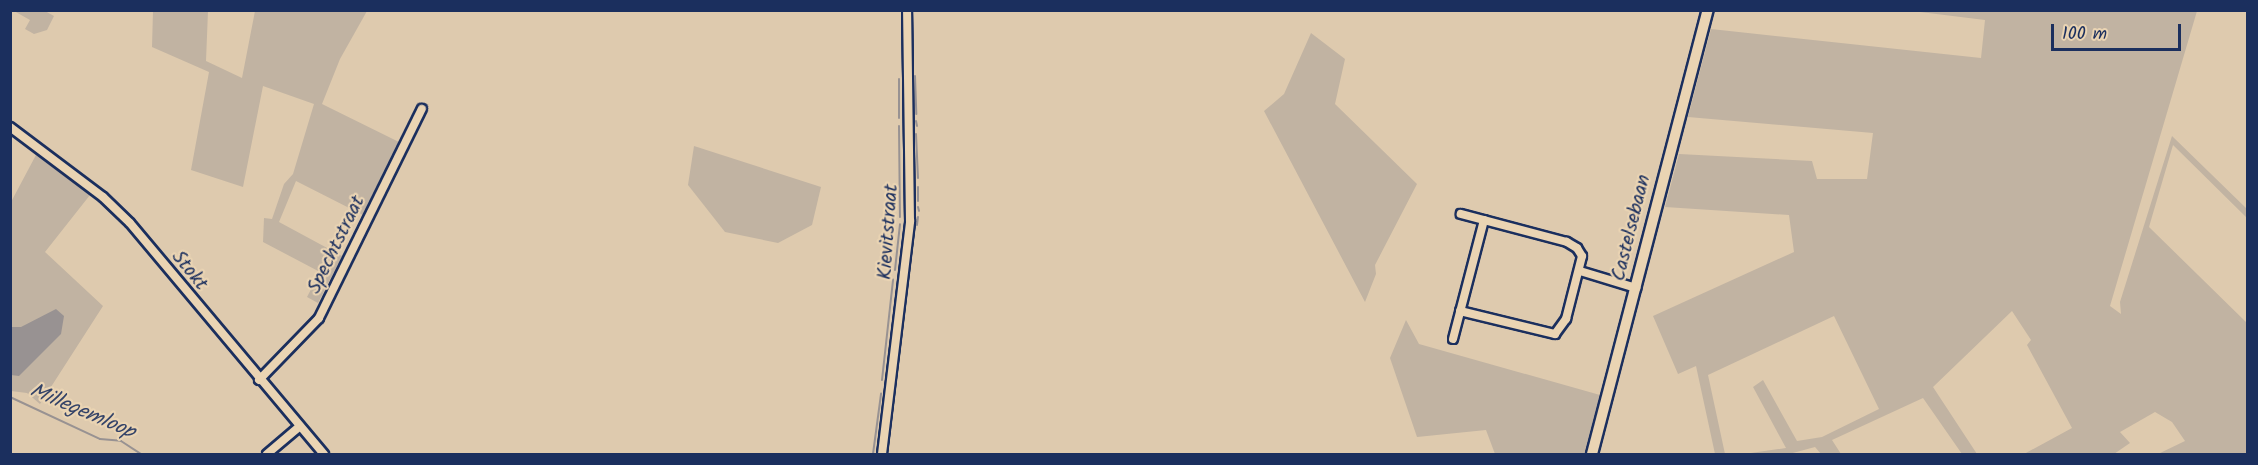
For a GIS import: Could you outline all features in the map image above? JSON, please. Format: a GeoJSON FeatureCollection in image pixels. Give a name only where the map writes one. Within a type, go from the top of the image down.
{"type":"FeatureCollection","features":[{"type":"Feature","properties":{"kind":"street","name":"Kievitstraat"},"geometry":{"type":"LineString","coordinates":[[882,454],[910,221],[907,10]]}},
{"type":"Feature","properties":{"kind":"street","name":"Castelsebaan"},"geometry":{"type":"LineString","coordinates":[[1592,454],[1708,10]]}},
{"type":"Feature","properties":{"kind":"street","name":"Spechtstraat"},"geometry":{"type":"LineString","coordinates":[[259,380],[319,318],[422,109]]}},
{"type":"Feature","properties":{"kind":"street","name":"Stokt"},"geometry":{"type":"LineString","coordinates":[[10,127],[120,213],[259,380],[324,454]]}},
{"type":"Feature","properties":{"kind":"street"},"geometry":{"type":"LineString","coordinates":[[1460,310],[1555,334],[1566,319],[1580,271],[1581,256],[1577,248],[1567,242],[1461,214]]}},
{"type":"Feature","properties":{"kind":"street"},"geometry":{"type":"LineString","coordinates":[[1453,339],[1484,220]]}},
{"type":"Feature","properties":{"kind":"street"},"geometry":{"type":"LineString","coordinates":[[1580,271],[1636,288]]}},
{"type":"Feature","properties":{"kind":"street"},"geometry":{"type":"LineString","coordinates":[[267,454],[299,427]]}},
{"type":"Feature","properties":{"kind":"shaded area"},"geometry":{"type":"Polygon","coordinates":[[[14,11],[45,11],[54,16],[47,30],[34,34],[25,29],[30,20],[14,11]]]}},
{"type":"Feature","properties":{"kind":"shaded area"},"geometry":{"type":"Polygon","coordinates":[[[153,11],[208,11],[206,61],[242,78],[255,11],[367,11],[340,59],[322,104],[401,143],[365,216],[296,181],[279,222],[342,256],[318,303],[307,297],[320,272],[263,242],[264,218],[272,219],[284,184],[293,174],[314,104],[263,86],[243,187],[191,170],[209,72],[152,47],[153,11]]]}},
{"type":"Feature","properties":{"kind":"shaded area"},"geometry":{"type":"Polygon","coordinates":[[[1912,11],[2197,11],[2110,306],[2121,314],[2120,302],[2172,136],[2247,209],[2247,218],[2173,145],[2149,227],[2247,323],[2247,454],[2158,454],[2185,441],[2172,422],[2155,412],[2120,432],[2130,443],[2114,454],[2024,454],[2072,428],[2027,345],[2031,340],[2012,311],[1933,387],[1977,454],[1962,454],[1923,398],[1832,440],[1841,454],[1821,454],[1815,447],[1789,454],[1744,454],[1786,448],[1753,387],[1763,380],[1797,441],[1822,437],[1879,409],[1834,316],[1708,375],[1725,454],[1715,454],[1696,366],[1678,374],[1653,316],[1794,252],[1789,215],[1665,207],[1679,154],[1812,161],[1817,179],[1867,179],[1873,133],[1688,117],[1711,29],[1981,58],[1985,20],[1912,11]]]}},
{"type":"Feature","properties":{"kind":"shaded area"},"geometry":{"type":"Polygon","coordinates":[[[1311,33],[1345,59],[1335,104],[1417,184],[1375,265],[1376,274],[1365,302],[1264,111],[1284,94],[1311,33]]]}},
{"type":"Feature","properties":{"kind":"shaded area"},"geometry":{"type":"Polygon","coordinates":[[[694,146],[821,187],[812,225],[778,243],[725,232],[688,185],[694,146]]]}},
{"type":"Feature","properties":{"kind":"shaded area"},"geometry":{"type":"Polygon","coordinates":[[[36,155],[90,195],[45,252],[103,306],[40,404],[27,393],[11,391],[11,202],[36,155]]]}},
{"type":"Feature","properties":{"kind":"shaded area"},"geometry":{"type":"Polygon","coordinates":[[[56,309],[64,316],[61,334],[19,376],[11,375],[11,327],[21,327],[56,309]]]}},
{"type":"Feature","properties":{"kind":"shaded area"},"geometry":{"type":"Polygon","coordinates":[[[1406,320],[1419,344],[1600,395],[1584,454],[1495,454],[1486,430],[1417,437],[1390,358],[1406,320]]]}},
{"type":"Feature","properties":{"kind":"waterway"},"geometry":{"type":"LineString","coordinates":[[915,76],[916,114]]}},
{"type":"Feature","properties":{"kind":"waterway"},"geometry":{"type":"LineString","coordinates":[[899,79],[899,118]]}},
{"type":"Feature","properties":{"kind":"waterway"},"geometry":{"type":"LineString","coordinates":[[916,121],[917,126]]}},
{"type":"Feature","properties":{"kind":"waterway"},"geometry":{"type":"LineString","coordinates":[[899,126],[900,217]]}},
{"type":"Feature","properties":{"kind":"waterway"},"geometry":{"type":"LineString","coordinates":[[916,134],[918,178]]}},
{"type":"Feature","properties":{"kind":"waterway"},"geometry":{"type":"LineString","coordinates":[[918,187],[918,201]]}},
{"type":"Feature","properties":{"kind":"waterway"},"geometry":{"type":"LineString","coordinates":[[918,207],[919,211]]}},
{"type":"Feature","properties":{"kind":"waterway"},"geometry":{"type":"LineString","coordinates":[[917,225],[918,217]]}},
{"type":"Feature","properties":{"kind":"waterway"},"geometry":{"type":"LineString","coordinates":[[895,270],[900,224]]}},
{"type":"Feature","properties":{"kind":"waterway"},"geometry":{"type":"LineString","coordinates":[[882,380],[893,280]]}},
{"type":"Feature","properties":{"kind":"waterway"},"geometry":{"type":"LineString","coordinates":[[873,454],[881,394]]}},
{"type":"Feature","properties":{"kind":"waterway","name":"Millegemloop"},"geometry":{"type":"LineString","coordinates":[[10,397],[100,439],[121,441],[141,454]]}}]}
